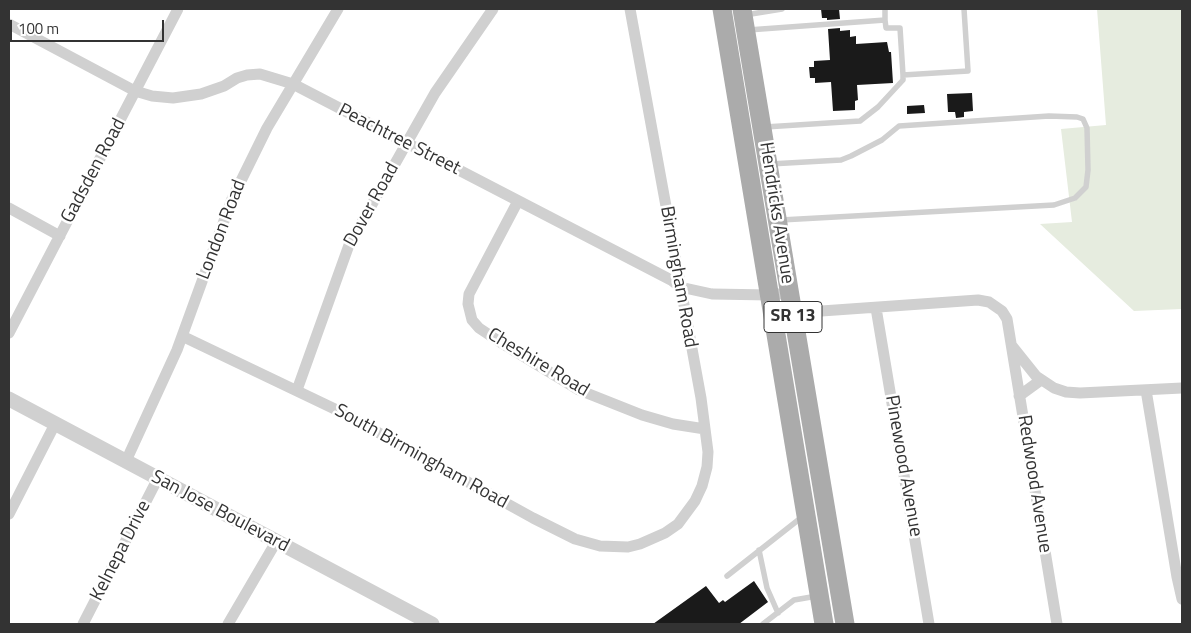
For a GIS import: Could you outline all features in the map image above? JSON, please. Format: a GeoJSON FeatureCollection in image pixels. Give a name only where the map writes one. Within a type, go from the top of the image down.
{"type":"FeatureCollection","features":[{"type":"Feature","properties":{"kind":"main road","name":"Hendricks Avenue"},"geometry":{"type":"LineString","coordinates":[[722,9],[824,624]]}},
{"type":"Feature","properties":{"kind":"main road","name":"Hendricks Avenue"},"geometry":{"type":"LineString","coordinates":[[744,18],[845,624]]}},
{"type":"Feature","properties":{"kind":"main road"},"geometry":{"type":"LineString","coordinates":[[726,37],[744,18]]}},
{"type":"Feature","properties":{"kind":"main road"},"geometry":{"type":"LineString","coordinates":[[747,168],[768,164]]}},
{"type":"Feature","properties":{"kind":"main road"},"geometry":{"type":"LineString","coordinates":[[807,520],[828,522]]}},
{"type":"Feature","properties":{"kind":"street","name":"Gadsden Road"},"geometry":{"type":"LineString","coordinates":[[9,333],[178,9]]}},
{"type":"Feature","properties":{"kind":"street","name":"London Road"},"geometry":{"type":"LineString","coordinates":[[126,461],[177,350],[232,199],[258,144],[338,9]]}},
{"type":"Feature","properties":{"kind":"street","name":"Dover Road"},"geometry":{"type":"LineString","coordinates":[[298,390],[349,245],[435,93],[493,9]]}},
{"type":"Feature","properties":{"kind":"street","name":"Birmingham Road"},"geometry":{"type":"LineString","coordinates":[[630,9],[708,452],[707,467],[702,486],[690,509],[678,524],[665,533]]}},
{"type":"Feature","properties":{"kind":"street","name":"Peachtree Street"},"geometry":{"type":"LineString","coordinates":[[9,24],[135,91],[160,97],[174,98],[201,94],[247,75],[260,74],[293,84],[671,280],[680,287],[712,294],[770,296],[789,293]]}},
{"type":"Feature","properties":{"kind":"street","name":"Cheshire Road"},"geometry":{"type":"LineString","coordinates":[[518,201],[469,294],[469,313],[479,328],[579,390],[642,415],[673,424],[705,429]]}},
{"type":"Feature","properties":{"kind":"street"},"geometry":{"type":"LineString","coordinates":[[9,208],[60,236]]}},
{"type":"Feature","properties":{"kind":"street","name":"Redwood Avenue"},"geometry":{"type":"LineString","coordinates":[[793,313],[978,300],[989,302],[1002,311],[1007,319],[1057,624]]}},
{"type":"Feature","properties":{"kind":"street","name":"Pinewood Avenue"},"geometry":{"type":"LineString","coordinates":[[876,308],[929,624]]}},
{"type":"Feature","properties":{"kind":"street","name":"South Birmingham Road"},"geometry":{"type":"LineString","coordinates":[[182,336],[349,416],[533,518],[575,539],[600,546],[628,547],[665,533]]}},
{"type":"Feature","properties":{"kind":"street"},"geometry":{"type":"LineString","coordinates":[[1011,345],[1036,376],[1054,388],[1080,394],[1182,388]]}},
{"type":"Feature","properties":{"kind":"street"},"geometry":{"type":"LineString","coordinates":[[1020,396],[1041,380]]}},
{"type":"Feature","properties":{"kind":"street"},"geometry":{"type":"LineString","coordinates":[[1146,390],[1182,599]]}},
{"type":"Feature","properties":{"kind":"street","name":"San Jose Boulevard"},"geometry":{"type":"LineString","coordinates":[[9,399],[421,622]]}},
{"type":"Feature","properties":{"kind":"street"},"geometry":{"type":"LineString","coordinates":[[9,514],[56,424]]}},
{"type":"Feature","properties":{"kind":"street","name":"Kelnepa Drive"},"geometry":{"type":"LineString","coordinates":[[83,624],[158,478]]}},
{"type":"Feature","properties":{"kind":"street"},"geometry":{"type":"LineString","coordinates":[[228,624],[276,542]]}},
{"type":"Feature","properties":{"kind":"lane"},"geometry":{"type":"LineString","coordinates":[[744,18],[782,9]]}},
{"type":"Feature","properties":{"kind":"lane"},"geometry":{"type":"LineString","coordinates":[[762,127],[860,121],[878,107],[903,80],[900,28],[886,28],[885,9]]}},
{"type":"Feature","properties":{"kind":"lane"},"geometry":{"type":"LineString","coordinates":[[903,75],[968,71],[964,9]]}},
{"type":"Feature","properties":{"kind":"lane"},"geometry":{"type":"LineString","coordinates":[[744,18],[886,20]]}},
{"type":"Feature","properties":{"kind":"lane"},"geometry":{"type":"LineString","coordinates":[[768,164],[840,160],[882,140],[899,126],[1049,116],[1077,117],[1083,119],[1087,128],[1088,170],[1086,187],[1075,198],[1054,205],[777,220]]}},
{"type":"Feature","properties":{"kind":"lane"},"geometry":{"type":"LineString","coordinates":[[727,576],[759,550],[807,520]]}},
{"type":"Feature","properties":{"kind":"lane"},"geometry":{"type":"LineString","coordinates":[[759,550],[777,624]]}},
{"type":"Feature","properties":{"kind":"lane"},"geometry":{"type":"LineString","coordinates":[[763,624],[794,600],[819,596]]}},
{"type":"Feature","properties":{"kind":"shaded area"},"geometry":{"type":"Polygon","coordinates":[[[1097,9],[1182,9],[1182,309],[1134,311],[1040,224],[1072,222],[1061,129],[1106,125],[1097,9]]]}},
{"type":"Feature","properties":{"kind":"building"},"geometry":{"type":"Polygon","coordinates":[[[821,9],[839,9],[840,19],[827,20],[827,18],[822,18],[821,9]]]}},
{"type":"Feature","properties":{"kind":"building"},"geometry":{"type":"Polygon","coordinates":[[[840,28],[840,31],[850,30],[850,37],[856,36],[856,44],[887,42],[889,52],[891,52],[893,83],[857,85],[858,100],[855,101],[855,110],[833,111],[831,82],[815,83],[815,78],[810,78],[809,67],[814,67],[814,61],[830,60],[828,29],[840,28]]]}},
{"type":"Feature","properties":{"kind":"building"},"geometry":{"type":"Polygon","coordinates":[[[972,93],[973,111],[964,112],[964,117],[956,118],[955,112],[948,112],[947,94],[972,93]]]}},
{"type":"Feature","properties":{"kind":"building"},"geometry":{"type":"Polygon","coordinates":[[[924,105],[925,113],[907,114],[907,106],[924,105]]]}},
{"type":"Feature","properties":{"kind":"building"},"geometry":{"type":"Polygon","coordinates":[[[754,581],[768,602],[739,624],[653,624],[706,586],[719,603],[723,600],[725,602],[754,581]]]}}]}
